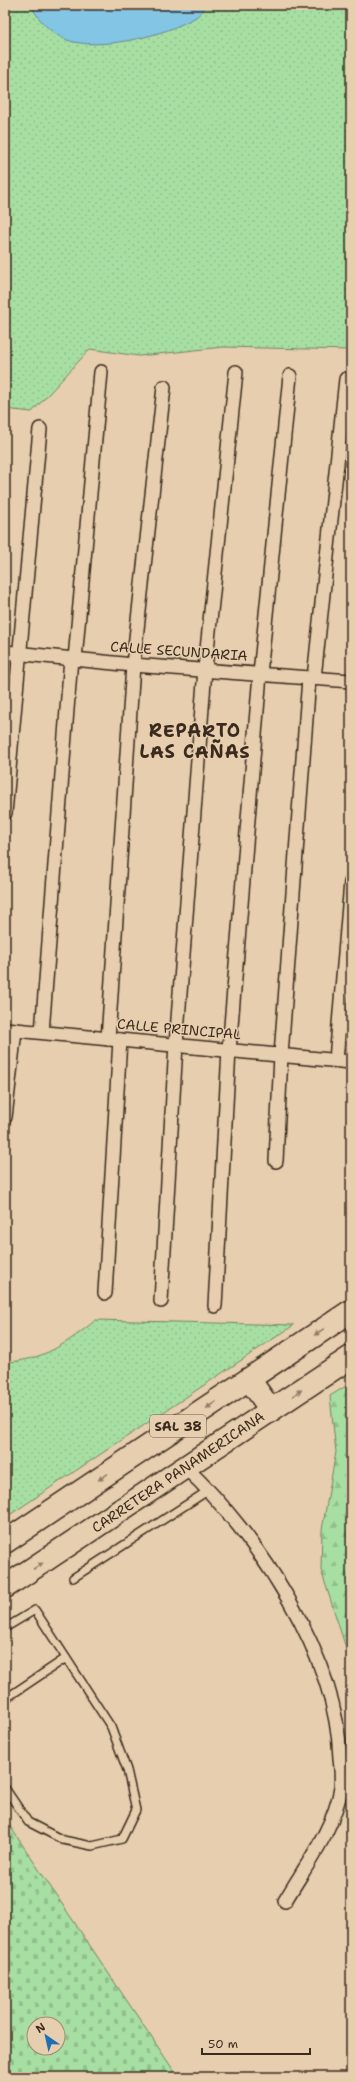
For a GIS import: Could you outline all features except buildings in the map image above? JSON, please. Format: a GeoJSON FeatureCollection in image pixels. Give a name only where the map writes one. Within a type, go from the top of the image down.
{"type":"FeatureCollection","features":[{"type":"Feature","properties":{"kind":"highway","name":"SAL 38"},"geometry":{"type":"LineString","coordinates":[[5,1542],[351,1311]]}},
{"type":"Feature","properties":{"kind":"highway","name":"CARRETERA PANAMERICANA"},"geometry":{"type":"LineString","coordinates":[[5,1587],[351,1357]]}},
{"type":"Feature","properties":{"kind":"highway"},"geometry":{"type":"LineString","coordinates":[[248,1379],[271,1410]]}},
{"type":"Feature","properties":{"kind":"street"},"geometry":{"type":"LineString","coordinates":[[42,1032],[73,659],[101,372]]}},
{"type":"Feature","properties":{"kind":"street"},"geometry":{"type":"LineString","coordinates":[[161,1301],[176,1045],[205,669],[236,372]]}},
{"type":"Feature","properties":{"kind":"street"},"geometry":{"type":"LineString","coordinates":[[215,1306],[229,1050],[260,674],[290,376]]}},
{"type":"Feature","properties":{"kind":"street"},"geometry":{"type":"LineString","coordinates":[[276,1162],[281,1055],[311,678],[346,379]]}},
{"type":"Feature","properties":{"kind":"street"},"geometry":{"type":"LineString","coordinates":[[104,1293],[114,1039],[133,665],[164,387]]}},
{"type":"Feature","properties":{"kind":"street"},"geometry":{"type":"LineString","coordinates":[[5,813],[18,653],[40,429]]}},
{"type":"Feature","properties":{"kind":"street","name":"CALLE SECUNDARIA"},"geometry":{"type":"LineString","coordinates":[[5,652],[133,665],[205,669],[351,681]]}},
{"type":"Feature","properties":{"kind":"street"},"geometry":{"type":"LineString","coordinates":[[336,1060],[351,882]]}},
{"type":"Feature","properties":{"kind":"street"},"geometry":{"type":"LineString","coordinates":[[5,1117],[10,1029]]}},
{"type":"Feature","properties":{"kind":"street","name":"CALLE PRINCIPAL"},"geometry":{"type":"LineString","coordinates":[[10,1029],[351,1062]]}},
{"type":"Feature","properties":{"kind":"street"},"geometry":{"type":"LineString","coordinates":[[186,1468],[234,1518],[284,1591],[315,1654],[328,1689],[340,1739],[341,1787],[331,1822],[285,1901]]}},
{"type":"Feature","properties":{"kind":"lane"},"geometry":{"type":"LineString","coordinates":[[73,1578],[208,1490]]}},
{"type":"Feature","properties":{"kind":"lane"},"geometry":{"type":"LineString","coordinates":[[5,1628],[35,1610],[111,1727],[127,1770],[136,1810],[122,1839],[92,1846],[63,1840],[28,1822],[5,1788]]}},
{"type":"Feature","properties":{"kind":"lane"},"geometry":{"type":"LineString","coordinates":[[5,1699],[66,1658]]}},
{"type":"Feature","properties":{"kind":"green space"},"geometry":{"type":"Polygon","coordinates":[[[5,5],[351,5],[351,350],[223,347],[139,356],[90,349],[32,412],[5,409],[5,5]]]}},
{"type":"Feature","properties":{"kind":"green space"},"geometry":{"type":"Polygon","coordinates":[[[96,1320],[294,1325],[5,1518],[5,1362],[31,1358],[54,1349],[75,1336],[96,1320]]]}},
{"type":"Feature","properties":{"kind":"green space"},"geometry":{"type":"Polygon","coordinates":[[[351,1383],[351,1656],[346,1648],[321,1570],[322,1530],[336,1452],[330,1396],[351,1383]]]}},
{"type":"Feature","properties":{"kind":"green space"},"geometry":{"type":"Polygon","coordinates":[[[5,1819],[178,2077],[5,2077],[5,1819]]]}},
{"type":"Feature","properties":{"kind":"water"},"geometry":{"type":"Polygon","coordinates":[[[31,5],[206,5],[197,16],[184,24],[153,35],[120,42],[88,44],[67,40],[54,33],[38,17],[31,5]]]}},
{"type":"Feature","properties":{"kind":"district","name":"REPARTO LAS CAÑAS"},"geometry":{"type":"Point","coordinates":[195,741]}}]}
